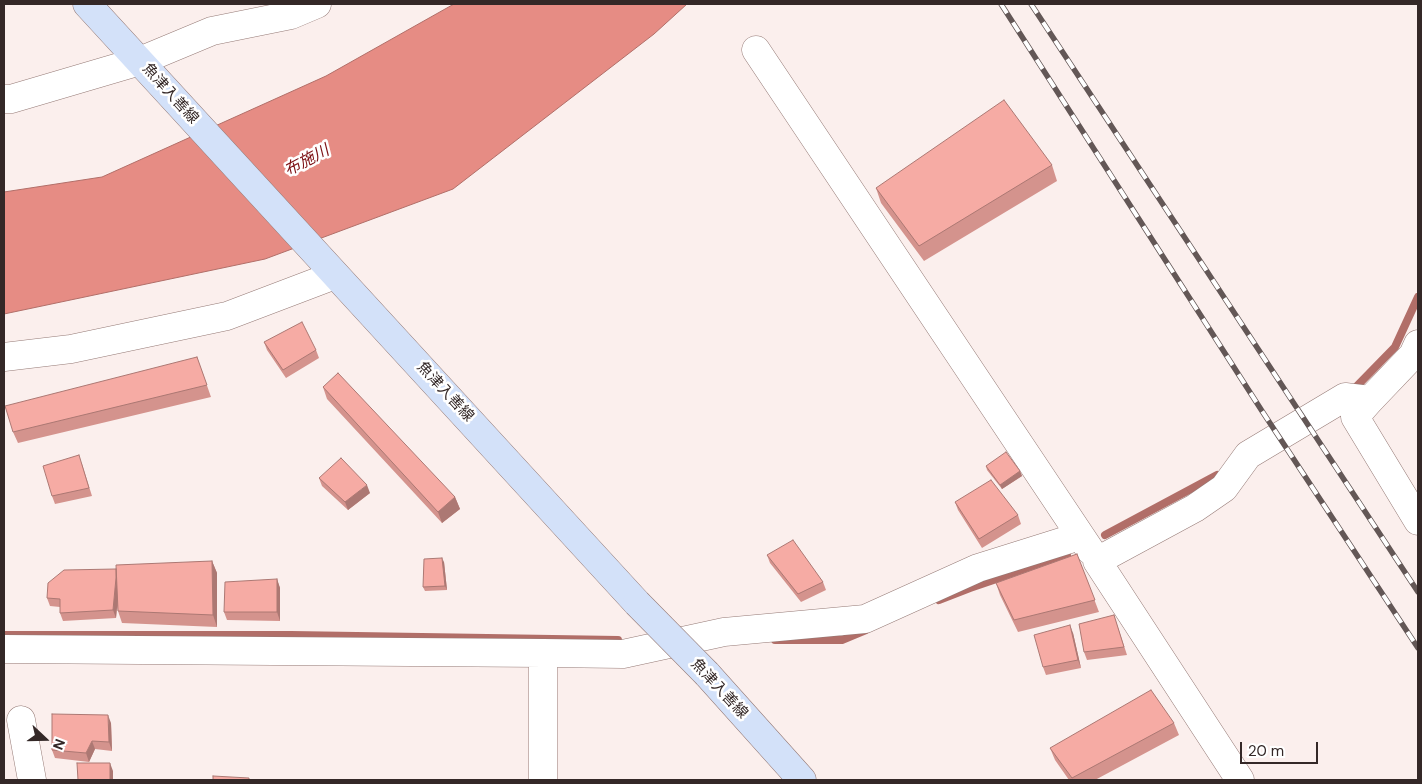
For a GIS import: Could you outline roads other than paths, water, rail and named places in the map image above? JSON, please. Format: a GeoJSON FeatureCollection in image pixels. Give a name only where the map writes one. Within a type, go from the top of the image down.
{"type":"FeatureCollection","features":[{"type":"Feature","properties":{"kind":"main road","name":"魚津入善線"},"geometry":{"type":"LineString","coordinates":[[87,4],[638,603],[707,674],[802,780]]}},
{"type":"Feature","properties":{"kind":"street"},"geometry":{"type":"LineString","coordinates":[[4,99],[147,70],[212,31],[291,15],[317,4]]}},
{"type":"Feature","properties":{"kind":"street"},"geometry":{"type":"LineString","coordinates":[[756,50],[1097,561],[1240,780]]}},
{"type":"Feature","properties":{"kind":"street"},"geometry":{"type":"LineString","coordinates":[[4,357],[70,349],[227,316],[330,269]]}},
{"type":"Feature","properties":{"kind":"street"},"geometry":{"type":"LineString","coordinates":[[1418,344],[1413,355],[1355,417],[1418,521]]}},
{"type":"Feature","properties":{"kind":"street"},"geometry":{"type":"LineString","coordinates":[[1097,561],[1195,508],[1224,488],[1248,455],[1329,407],[1345,398],[1370,400]]}},
{"type":"Feature","properties":{"kind":"street"},"geometry":{"type":"LineString","coordinates":[[4,649],[623,654],[724,632],[865,618],[978,568],[1080,536]]}},
{"type":"Feature","properties":{"kind":"street"},"geometry":{"type":"LineString","coordinates":[[543,653],[543,780]]}},
{"type":"Feature","properties":{"kind":"street"},"geometry":{"type":"LineString","coordinates":[[20,720],[32,780]]}},
{"type":"Feature","properties":{"kind":"water","name":"布施川"},"geometry":{"type":"Polygon","coordinates":[[[454,4],[687,4],[654,34],[453,189],[265,259],[4,314],[4,192],[102,177],[326,76],[454,4]]]}},
{"type":"Feature","properties":{"kind":"waterway"},"geometry":{"type":"LineString","coordinates":[[1353,390],[1395,347],[1418,297]]}},
{"type":"Feature","properties":{"kind":"waterway"},"geometry":{"type":"LineString","coordinates":[[1105,535],[1217,475]]}},
{"type":"Feature","properties":{"kind":"waterway"},"geometry":{"type":"LineString","coordinates":[[939,600],[1067,555]]}},
{"type":"Feature","properties":{"kind":"waterway"},"geometry":{"type":"LineString","coordinates":[[775,640],[842,640],[866,630]]}},
{"type":"Feature","properties":{"kind":"waterway"},"geometry":{"type":"LineString","coordinates":[[4,635],[291,635],[618,640]]}},
{"type":"Feature","properties":{"kind":"railway"},"geometry":{"type":"LineString","coordinates":[[1001,4],[1262,411],[1418,648]]}},
{"type":"Feature","properties":{"kind":"railway"},"geometry":{"type":"LineString","coordinates":[[1031,4],[1418,592]]}}]}
